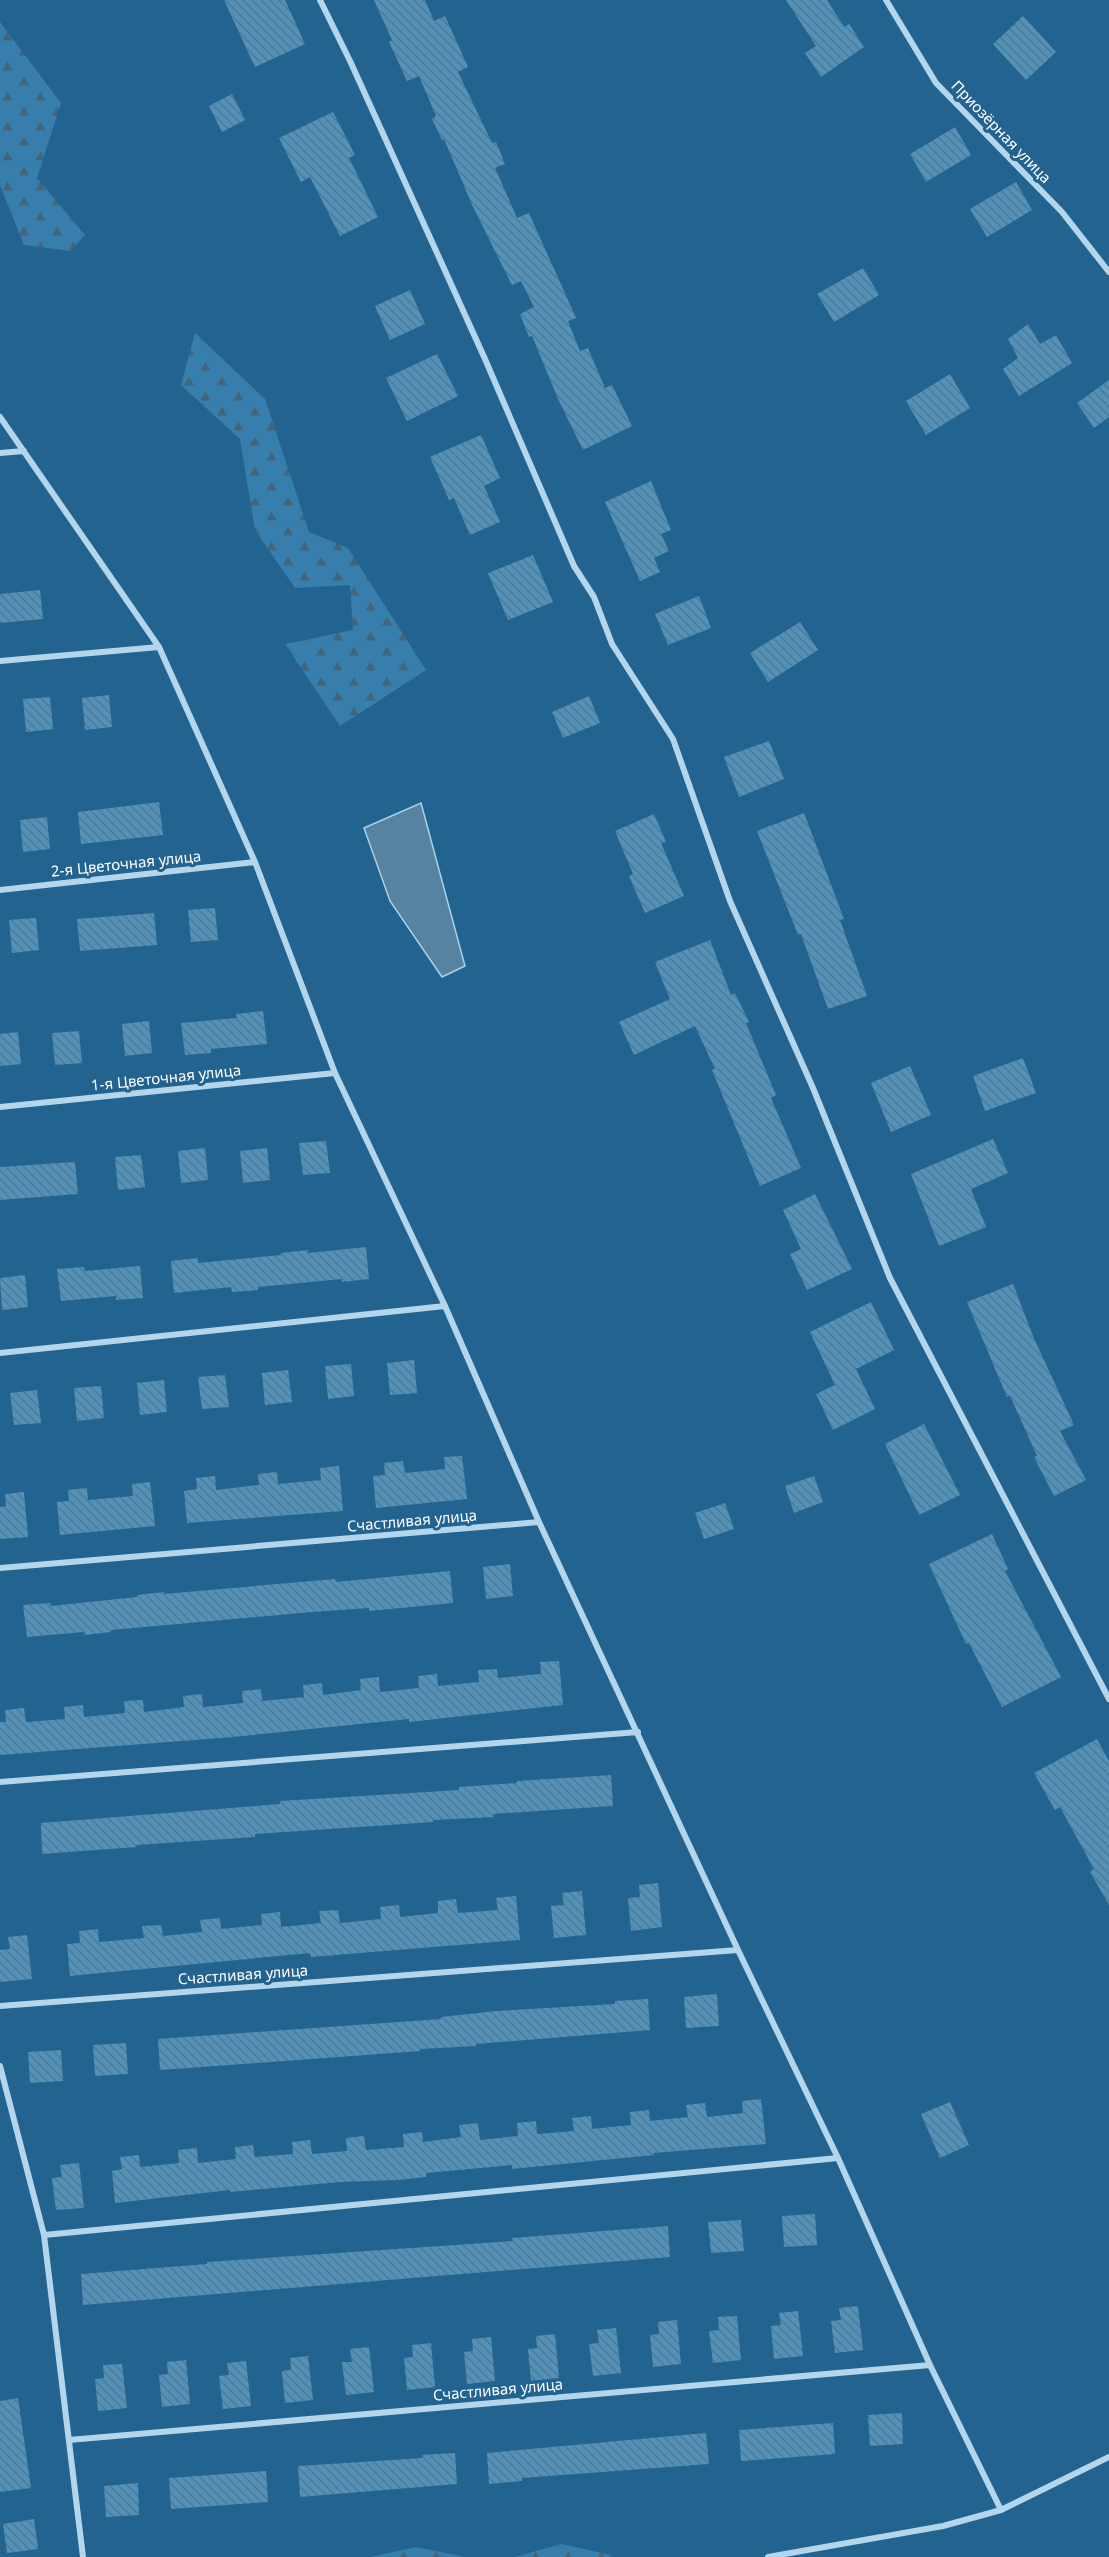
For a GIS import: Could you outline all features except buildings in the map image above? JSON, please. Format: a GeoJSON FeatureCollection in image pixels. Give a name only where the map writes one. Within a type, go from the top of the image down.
{"type":"FeatureCollection","features":[{"type":"Feature","properties":{"kind":"street"},"geometry":{"type":"LineString","coordinates":[[320,0],[351,63],[480,348],[574,566],[594,597],[612,644],[673,739],[730,901],[813,1088],[890,1278],[1109,1699]]}},
{"type":"Feature","properties":{"kind":"street","name":"Приозёрная улица"},"geometry":{"type":"LineString","coordinates":[[886,0],[936,83],[1062,212],[1109,272]]}},
{"type":"Feature","properties":{"kind":"street"},"geometry":{"type":"LineString","coordinates":[[0,417],[159,647],[255,862],[334,1073],[445,1306],[539,1522],[738,1950],[838,2158],[930,2365],[1001,2510]]}},
{"type":"Feature","properties":{"kind":"street"},"geometry":{"type":"LineString","coordinates":[[0,453],[24,451]]}},
{"type":"Feature","properties":{"kind":"street"},"geometry":{"type":"LineString","coordinates":[[0,661],[159,647]]}},
{"type":"Feature","properties":{"kind":"street","name":"2-я Цветочная улица"},"geometry":{"type":"LineString","coordinates":[[0,890],[255,862]]}},
{"type":"Feature","properties":{"kind":"street","name":"1-я Цветочная улица"},"geometry":{"type":"LineString","coordinates":[[0,1107],[334,1073]]}},
{"type":"Feature","properties":{"kind":"street"},"geometry":{"type":"LineString","coordinates":[[0,1353],[445,1306]]}},
{"type":"Feature","properties":{"kind":"street","name":"Счастливая улица"},"geometry":{"type":"LineString","coordinates":[[0,1568],[539,1522]]}},
{"type":"Feature","properties":{"kind":"street"},"geometry":{"type":"LineString","coordinates":[[0,1782],[638,1732]]}},
{"type":"Feature","properties":{"kind":"street","name":"Счастливая улица"},"geometry":{"type":"LineString","coordinates":[[0,2006],[738,1950]]}},
{"type":"Feature","properties":{"kind":"street"},"geometry":{"type":"LineString","coordinates":[[0,2066],[44,2235],[83,2557]]}},
{"type":"Feature","properties":{"kind":"street"},"geometry":{"type":"LineString","coordinates":[[44,2235],[838,2158]]}},
{"type":"Feature","properties":{"kind":"street","name":"Счастливая улица"},"geometry":{"type":"LineString","coordinates":[[69,2440],[930,2365]]}},
{"type":"Feature","properties":{"kind":"street"},"geometry":{"type":"LineString","coordinates":[[768,2557],[943,2526],[1001,2510],[1109,2457]]}},
{"type":"Feature","properties":{"kind":"green space"},"geometry":{"type":"Polygon","coordinates":[[[0,22],[61,103],[37,178],[85,235],[71,251],[24,245],[0,185],[0,22]]]}},
{"type":"Feature","properties":{"kind":"green space"},"geometry":{"type":"Polygon","coordinates":[[[195,333],[265,399],[309,532],[348,548],[426,670],[340,726],[285,644],[353,630],[350,585],[295,588],[255,530],[240,439],[181,385],[195,333]]]}},
{"type":"Feature","properties":{"kind":"green space"},"geometry":{"type":"Polygon","coordinates":[[[561,2544],[611,2555],[609,2557],[515,2557],[561,2544]]]}},
{"type":"Feature","properties":{"kind":"green space"},"geometry":{"type":"Polygon","coordinates":[[[416,2547],[465,2557],[370,2557],[416,2547]]]}},
{"type":"Feature","properties":{"kind":"shaded area"},"geometry":{"type":"Polygon","coordinates":[[[421,803],[465,966],[442,977],[390,901],[364,828],[421,803]]]}}]}
